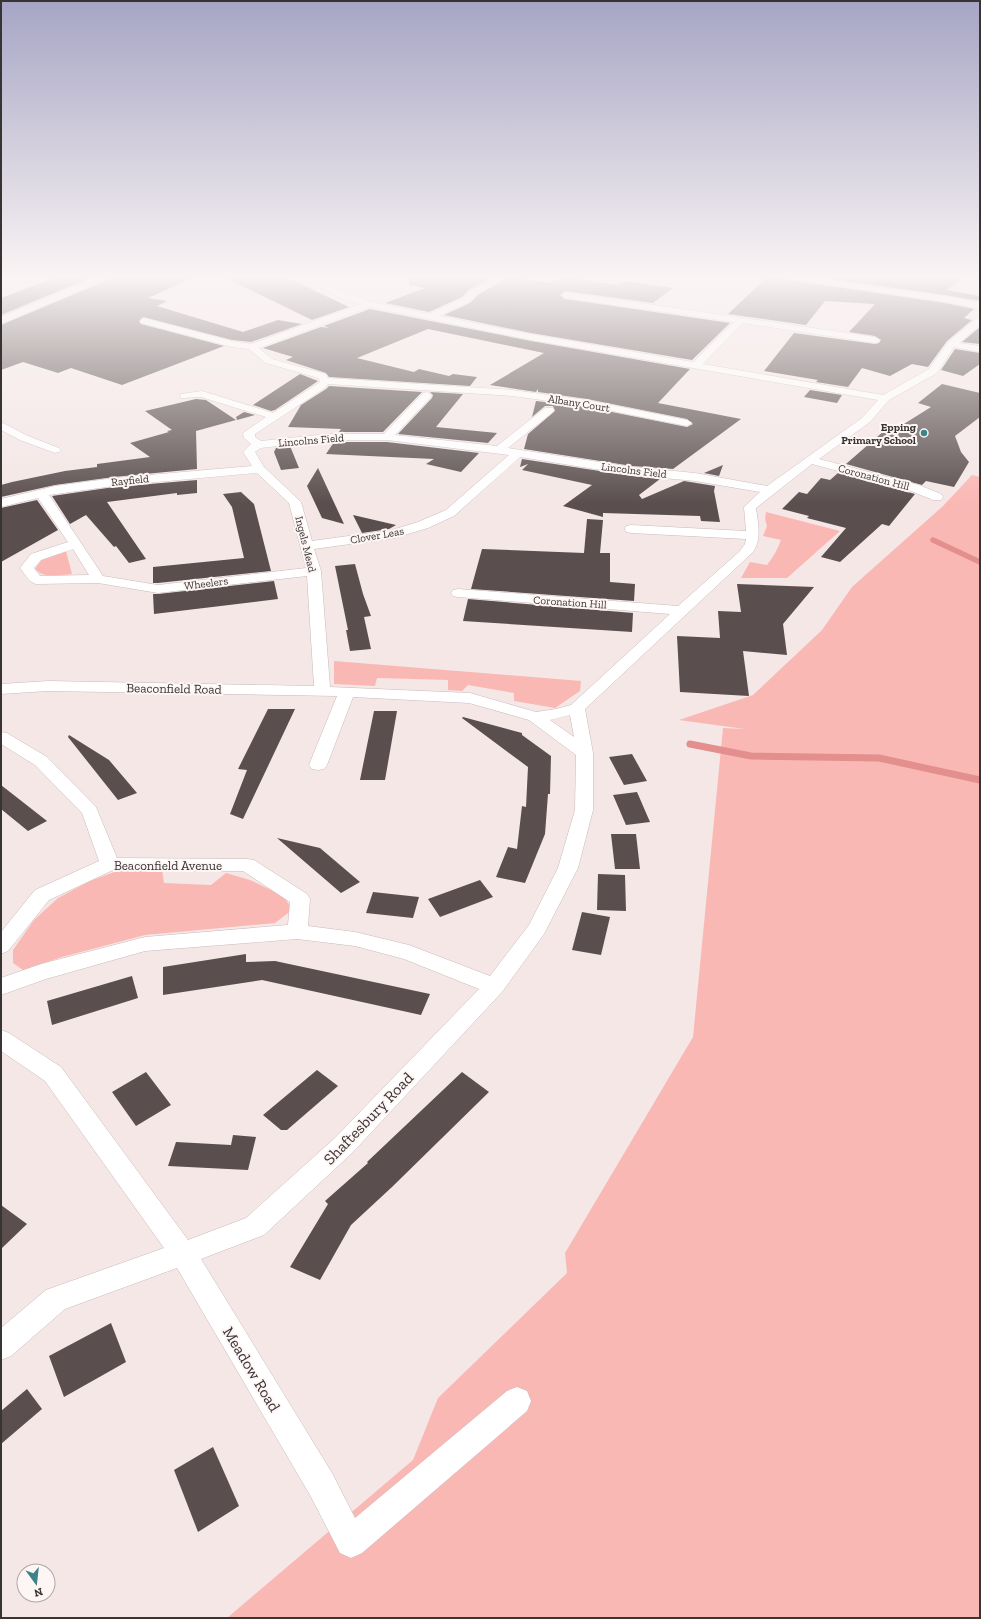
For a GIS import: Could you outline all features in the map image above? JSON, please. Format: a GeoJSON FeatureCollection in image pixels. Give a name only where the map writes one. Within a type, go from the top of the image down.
{"type":"FeatureCollection","features":[{"type":"Feature","properties":{"kind":"street"},"geometry":{"type":"LineString","coordinates":[[258,353],[268,361],[322,376],[325,381],[321,386],[249,433],[250,438],[258,445]]}},
{"type":"Feature","properties":{"kind":"street"},"geometry":{"type":"LineString","coordinates":[[623,353],[885,398],[933,372],[946,353]]}},
{"type":"Feature","properties":{"kind":"street"},"geometry":{"type":"LineString","coordinates":[[696,365],[708,353]]}},
{"type":"Feature","properties":{"kind":"street","name":"Albany Court"},"geometry":{"type":"LineString","coordinates":[[325,381],[512,393],[595,405],[687,423]]}},
{"type":"Feature","properties":{"kind":"street"},"geometry":{"type":"LineString","coordinates":[[185,396],[202,394],[273,416]]}},
{"type":"Feature","properties":{"kind":"street"},"geometry":{"type":"LineString","coordinates":[[387,437],[427,395]]}},
{"type":"Feature","properties":{"kind":"street","name":"Coronation Hill"},"geometry":{"type":"LineString","coordinates":[[535,717],[558,714],[577,708],[748,551],[752,544],[753,535],[750,507],[769,490],[866,420],[885,398]]}},
{"type":"Feature","properties":{"kind":"street"},"geometry":{"type":"LineString","coordinates":[[500,450],[549,410]]}},
{"type":"Feature","properties":{"kind":"street"},"geometry":{"type":"LineString","coordinates":[[1,425],[24,438],[55,450]]}},
{"type":"Feature","properties":{"kind":"street","name":"Lincolns Field"},"geometry":{"type":"LineString","coordinates":[[258,445],[328,437],[387,437],[500,450],[632,471],[694,477],[769,490]]}},
{"type":"Feature","properties":{"kind":"street","name":"Ingels Mead"},"geometry":{"type":"LineString","coordinates":[[258,445],[249,452],[260,469],[295,502],[314,571],[322,691]]}},
{"type":"Feature","properties":{"kind":"street","name":"Clover Leas"},"geometry":{"type":"LineString","coordinates":[[306,546],[394,534],[423,525],[450,513],[518,453]]}},
{"type":"Feature","properties":{"kind":"street","name":"Coronation Hill"},"geometry":{"type":"LineString","coordinates":[[810,460],[915,488],[937,498]]}},
{"type":"Feature","properties":{"kind":"street","name":"Rayfield"},"geometry":{"type":"LineString","coordinates":[[1,504],[41,493],[114,482],[260,469]]}},
{"type":"Feature","properties":{"kind":"street"},"geometry":{"type":"LineString","coordinates":[[41,493],[98,579]]}},
{"type":"Feature","properties":{"kind":"street"},"geometry":{"type":"LineString","coordinates":[[631,529],[753,535]]}},
{"type":"Feature","properties":{"kind":"street","name":"Wheelers"},"geometry":{"type":"LineString","coordinates":[[76,544],[36,557],[27,568],[36,580],[98,579],[158,589],[314,571]]}},
{"type":"Feature","properties":{"kind":"street","name":"Coronation Hill"},"geometry":{"type":"LineString","coordinates":[[458,593],[682,611]]}},
{"type":"Feature","properties":{"kind":"street","name":"Beaconfield Road"},"geometry":{"type":"LineString","coordinates":[[1,689],[48,686],[348,691],[470,698],[535,717]]}},
{"type":"Feature","properties":{"kind":"street"},"geometry":{"type":"LineString","coordinates":[[318,765],[348,691]]}},
{"type":"Feature","properties":{"kind":"street","name":"Shaftesbury Road"},"geometry":{"type":"LineString","coordinates":[[1,1346],[56,1298],[183,1254],[254,1227],[344,1145],[494,986],[537,929],[568,868],[584,810],[585,753],[577,708]]}},
{"type":"Feature","properties":{"kind":"street"},"geometry":{"type":"LineString","coordinates":[[535,717],[585,753]]}},
{"type":"Feature","properties":{"kind":"street"},"geometry":{"type":"LineString","coordinates":[[1,737],[41,761],[90,811],[110,864]]}},
{"type":"Feature","properties":{"kind":"street","name":"Beaconfield Avenue"},"geometry":{"type":"LineString","coordinates":[[1,946],[42,895],[110,864],[247,865],[300,899],[297,932]]}},
{"type":"Feature","properties":{"kind":"street"},"geometry":{"type":"LineString","coordinates":[[1,986],[42,972],[145,944],[297,932],[355,939],[409,953],[494,986]]}},
{"type":"Feature","properties":{"kind":"street","name":"Meadow Road"},"geometry":{"type":"LineString","coordinates":[[1,1039],[53,1074],[183,1254],[321,1484],[352,1542],[517,1401]]}},
{"type":"Feature","properties":{"kind":"shaded area"},"geometry":{"type":"Polygon","coordinates":[[[972,475],[980,477],[980,1618],[227,1618],[413,1460],[438,1398],[567,1273],[565,1253],[693,1037],[723,728],[745,729],[679,720],[753,695],[822,630],[852,587],[943,506],[972,475]]]}},
{"type":"Feature","properties":{"kind":"shaded area"},"geometry":{"type":"Polygon","coordinates":[[[766,512],[840,531],[787,578],[741,578],[750,562],[767,565],[780,543],[781,540],[763,536],[767,526],[765,519],[766,512]]]}},
{"type":"Feature","properties":{"kind":"shaded area"},"geometry":{"type":"Polygon","coordinates":[[[66,551],[72,574],[47,575],[35,569],[43,558],[66,551]]]}},
{"type":"Feature","properties":{"kind":"shaded area"},"geometry":{"type":"Polygon","coordinates":[[[334,661],[581,681],[580,691],[555,708],[514,701],[514,693],[468,685],[462,691],[448,690],[448,680],[377,678],[375,686],[334,684],[334,661]]]}},
{"type":"Feature","properties":{"kind":"shaded area"},"geometry":{"type":"Polygon","coordinates":[[[162,869],[164,883],[211,885],[226,873],[250,880],[284,896],[292,910],[275,923],[145,935],[62,957],[23,970],[13,963],[13,950],[34,920],[58,898],[90,881],[117,871],[162,869]]]}},
{"type":"Feature","properties":{"kind":"building"},"geometry":{"type":"Polygon","coordinates":[[[1,353],[207,353],[122,385],[71,368],[58,373],[23,362],[1,370],[1,353]]]}},
{"type":"Feature","properties":{"kind":"building"},"geometry":{"type":"Polygon","coordinates":[[[278,353],[370,353],[357,358],[414,372],[419,369],[449,376],[453,374],[477,377],[470,386],[329,377],[326,373],[286,360],[293,357],[278,353]]]}},
{"type":"Feature","properties":{"kind":"building"},"geometry":{"type":"Polygon","coordinates":[[[542,353],[597,353],[690,369],[658,403],[741,419],[673,469],[632,466],[524,449],[528,434],[555,411],[553,406],[545,406],[532,417],[536,401],[587,407],[687,427],[693,424],[687,419],[587,399],[538,392],[538,389],[536,392],[490,385],[544,353],[542,353]]]}},
{"type":"Feature","properties":{"kind":"building"},"geometry":{"type":"Polygon","coordinates":[[[648,353],[700,353],[692,360],[648,353]]]}},
{"type":"Feature","properties":{"kind":"building"},"geometry":{"type":"Polygon","coordinates":[[[779,353],[939,353],[928,367],[912,364],[890,376],[862,368],[848,387],[816,382],[818,380],[764,371],[779,353]]]}},
{"type":"Feature","properties":{"kind":"building"},"geometry":{"type":"Polygon","coordinates":[[[953,353],[980,353],[980,364],[963,376],[941,370],[953,353]]]}},
{"type":"Feature","properties":{"kind":"building"},"geometry":{"type":"Polygon","coordinates":[[[300,374],[318,381],[275,410],[271,411],[253,405],[300,374]]]}},
{"type":"Feature","properties":{"kind":"building","name":"Epping Primary School"},"geometry":{"type":"Polygon","coordinates":[[[942,384],[980,393],[980,417],[955,436],[961,452],[969,462],[954,487],[926,481],[922,485],[846,464],[885,430],[891,432],[931,407],[918,403],[942,384]]]}},
{"type":"Feature","properties":{"kind":"building"},"geometry":{"type":"Polygon","coordinates":[[[329,386],[422,392],[383,432],[339,432],[341,429],[288,427],[301,405],[329,386]]]}},
{"type":"Feature","properties":{"kind":"building"},"geometry":{"type":"Polygon","coordinates":[[[810,390],[842,395],[837,403],[804,397],[810,390]]]}},
{"type":"Feature","properties":{"kind":"building"},"geometry":{"type":"Polygon","coordinates":[[[430,392],[463,394],[436,427],[497,433],[488,443],[398,434],[432,398],[433,395],[430,392]]]}},
{"type":"Feature","properties":{"kind":"building"},"geometry":{"type":"Polygon","coordinates":[[[196,399],[206,400],[236,420],[196,431],[197,469],[114,477],[55,485],[1,497],[1,485],[12,482],[65,471],[97,467],[97,464],[150,457],[130,443],[172,430],[145,411],[196,399]]]}},
{"type":"Feature","properties":{"kind":"building"},"geometry":{"type":"Polygon","coordinates":[[[244,412],[255,415],[237,420],[236,417],[244,412]]]}},
{"type":"Feature","properties":{"kind":"building"},"geometry":{"type":"Polygon","coordinates":[[[334,442],[387,442],[479,453],[461,472],[426,464],[434,459],[326,454],[334,442]]]}},
{"type":"Feature","properties":{"kind":"building"},"geometry":{"type":"Polygon","coordinates":[[[290,446],[299,468],[281,470],[274,452],[276,448],[290,446]]]}},
{"type":"Feature","properties":{"kind":"building"},"geometry":{"type":"Polygon","coordinates":[[[522,459],[660,479],[639,495],[642,499],[684,481],[715,486],[714,491],[720,522],[701,521],[700,516],[603,513],[603,517],[563,506],[592,485],[522,470],[528,464],[520,467],[522,459]]]}},
{"type":"Feature","properties":{"kind":"building"},"geometry":{"type":"Polygon","coordinates":[[[723,465],[719,476],[704,473],[723,465]]]}},
{"type":"Feature","properties":{"kind":"building"},"geometry":{"type":"Polygon","coordinates":[[[318,468],[344,524],[322,518],[307,486],[318,468]]]}},
{"type":"Feature","properties":{"kind":"building"},"geometry":{"type":"Polygon","coordinates":[[[838,473],[915,494],[889,526],[882,524],[840,562],[821,557],[846,528],[807,518],[809,516],[782,509],[799,492],[807,494],[821,478],[830,480],[838,473]]]}},
{"type":"Feature","properties":{"kind":"building"},"geometry":{"type":"Polygon","coordinates":[[[197,480],[197,493],[177,495],[177,493],[107,502],[146,559],[129,563],[116,546],[114,547],[86,515],[70,524],[52,496],[114,487],[197,480]]]}},
{"type":"Feature","properties":{"kind":"building"},"geometry":{"type":"Polygon","coordinates":[[[241,492],[254,504],[271,571],[153,583],[153,567],[244,558],[232,507],[223,494],[241,492]]]}},
{"type":"Feature","properties":{"kind":"building"},"geometry":{"type":"Polygon","coordinates":[[[37,500],[58,530],[1,562],[1,508],[37,500]]]}},
{"type":"Feature","properties":{"kind":"building"},"geometry":{"type":"Polygon","coordinates":[[[353,515],[396,525],[389,529],[362,533],[353,515]]]}},
{"type":"Feature","properties":{"kind":"building"},"geometry":{"type":"Polygon","coordinates":[[[587,519],[603,520],[600,553],[610,553],[610,582],[635,584],[634,601],[471,589],[482,549],[584,553],[587,519]]]}},
{"type":"Feature","properties":{"kind":"building"},"geometry":{"type":"Polygon","coordinates":[[[355,564],[371,616],[364,617],[371,649],[350,651],[346,630],[348,630],[335,566],[355,564]]]}},
{"type":"Feature","properties":{"kind":"building"},"geometry":{"type":"Polygon","coordinates":[[[274,581],[278,599],[154,614],[153,594],[274,581]]]}},
{"type":"Feature","properties":{"kind":"building"},"geometry":{"type":"Polygon","coordinates":[[[737,584],[814,587],[783,624],[787,655],[743,651],[749,696],[680,692],[677,636],[720,638],[718,611],[741,612],[737,584]]]}},
{"type":"Feature","properties":{"kind":"building"},"geometry":{"type":"Polygon","coordinates":[[[468,599],[633,613],[632,632],[463,621],[468,599]]]}},
{"type":"Feature","properties":{"kind":"building"},"geometry":{"type":"Polygon","coordinates":[[[268,709],[295,709],[243,819],[230,814],[247,770],[238,769],[268,709]]]}},
{"type":"Feature","properties":{"kind":"building"},"geometry":{"type":"Polygon","coordinates":[[[374,711],[397,711],[385,780],[360,780],[374,711]]]}},
{"type":"Feature","properties":{"kind":"building"},"geometry":{"type":"Polygon","coordinates":[[[463,717],[522,733],[522,735],[551,756],[550,794],[548,794],[545,834],[525,883],[496,877],[508,847],[517,849],[522,806],[526,807],[528,767],[462,718],[463,717]]]}},
{"type":"Feature","properties":{"kind":"building"},"geometry":{"type":"Polygon","coordinates":[[[69,735],[109,760],[137,793],[118,800],[68,737],[69,735]]]}},
{"type":"Feature","properties":{"kind":"building"},"geometry":{"type":"Polygon","coordinates":[[[632,754],[647,781],[624,785],[609,757],[632,754]]]}},
{"type":"Feature","properties":{"kind":"building"},"geometry":{"type":"Polygon","coordinates":[[[1,785],[47,821],[28,831],[1,809],[1,785]]]}},
{"type":"Feature","properties":{"kind":"building"},"geometry":{"type":"Polygon","coordinates":[[[637,792],[650,822],[626,825],[613,795],[637,792]]]}},
{"type":"Feature","properties":{"kind":"building"},"geometry":{"type":"Polygon","coordinates":[[[611,834],[636,834],[640,869],[615,869],[611,834]]]}},
{"type":"Feature","properties":{"kind":"building"},"geometry":{"type":"Polygon","coordinates":[[[277,838],[320,848],[360,882],[341,893],[277,838]]]}},
{"type":"Feature","properties":{"kind":"building"},"geometry":{"type":"Polygon","coordinates":[[[598,874],[625,875],[626,911],[597,910],[598,874]]]}},
{"type":"Feature","properties":{"kind":"building"},"geometry":{"type":"Polygon","coordinates":[[[480,880],[493,897],[440,917],[428,899],[480,880]]]}},
{"type":"Feature","properties":{"kind":"building"},"geometry":{"type":"Polygon","coordinates":[[[373,892],[419,897],[413,918],[366,913],[373,892]]]}},
{"type":"Feature","properties":{"kind":"building"},"geometry":{"type":"Polygon","coordinates":[[[582,912],[610,917],[601,955],[572,950],[582,912]]]}},
{"type":"Feature","properties":{"kind":"building"},"geometry":{"type":"Polygon","coordinates":[[[246,954],[246,962],[275,961],[430,994],[421,1015],[262,980],[163,995],[163,967],[246,954]]]}},
{"type":"Feature","properties":{"kind":"building"},"geometry":{"type":"Polygon","coordinates":[[[132,976],[138,998],[52,1025],[47,1001],[132,976]]]}},
{"type":"Feature","properties":{"kind":"building"},"geometry":{"type":"Polygon","coordinates":[[[317,1070],[338,1086],[287,1130],[281,1130],[263,1115],[317,1070]]]}},
{"type":"Feature","properties":{"kind":"building"},"geometry":{"type":"Polygon","coordinates":[[[146,1072],[171,1105],[136,1126],[112,1092],[146,1072]]]}},
{"type":"Feature","properties":{"kind":"building"},"geometry":{"type":"Polygon","coordinates":[[[462,1072],[489,1092],[351,1225],[320,1280],[290,1267],[328,1204],[325,1201],[368,1163],[367,1162],[462,1072]]]}},
{"type":"Feature","properties":{"kind":"building"},"geometry":{"type":"Polygon","coordinates":[[[233,1135],[256,1137],[248,1170],[168,1166],[176,1142],[231,1145],[233,1135]]]}},
{"type":"Feature","properties":{"kind":"building"},"geometry":{"type":"Polygon","coordinates":[[[1,1205],[27,1224],[1,1249],[1,1205]]]}},
{"type":"Feature","properties":{"kind":"building"},"geometry":{"type":"Polygon","coordinates":[[[111,1323],[126,1362],[64,1397],[49,1356],[111,1323]]]}},
{"type":"Feature","properties":{"kind":"building"},"geometry":{"type":"Polygon","coordinates":[[[27,1389],[42,1409],[1,1444],[1,1411],[27,1389]]]}},
{"type":"Feature","properties":{"kind":"building"},"geometry":{"type":"Polygon","coordinates":[[[213,1447],[239,1506],[198,1532],[174,1470],[213,1447]]]}},
{"type":"Feature","properties":{"kind":"waterway"},"geometry":{"type":"LineString","coordinates":[[933,540],[980,562]]}},
{"type":"Feature","properties":{"kind":"waterway"},"geometry":{"type":"LineString","coordinates":[[690,744],[751,756],[879,758],[980,780]]}},
{"type":"Feature","properties":{"kind":"place","name":"Epping Primary School"},"geometry":{"type":"Point","coordinates":[924,433]}}]}
